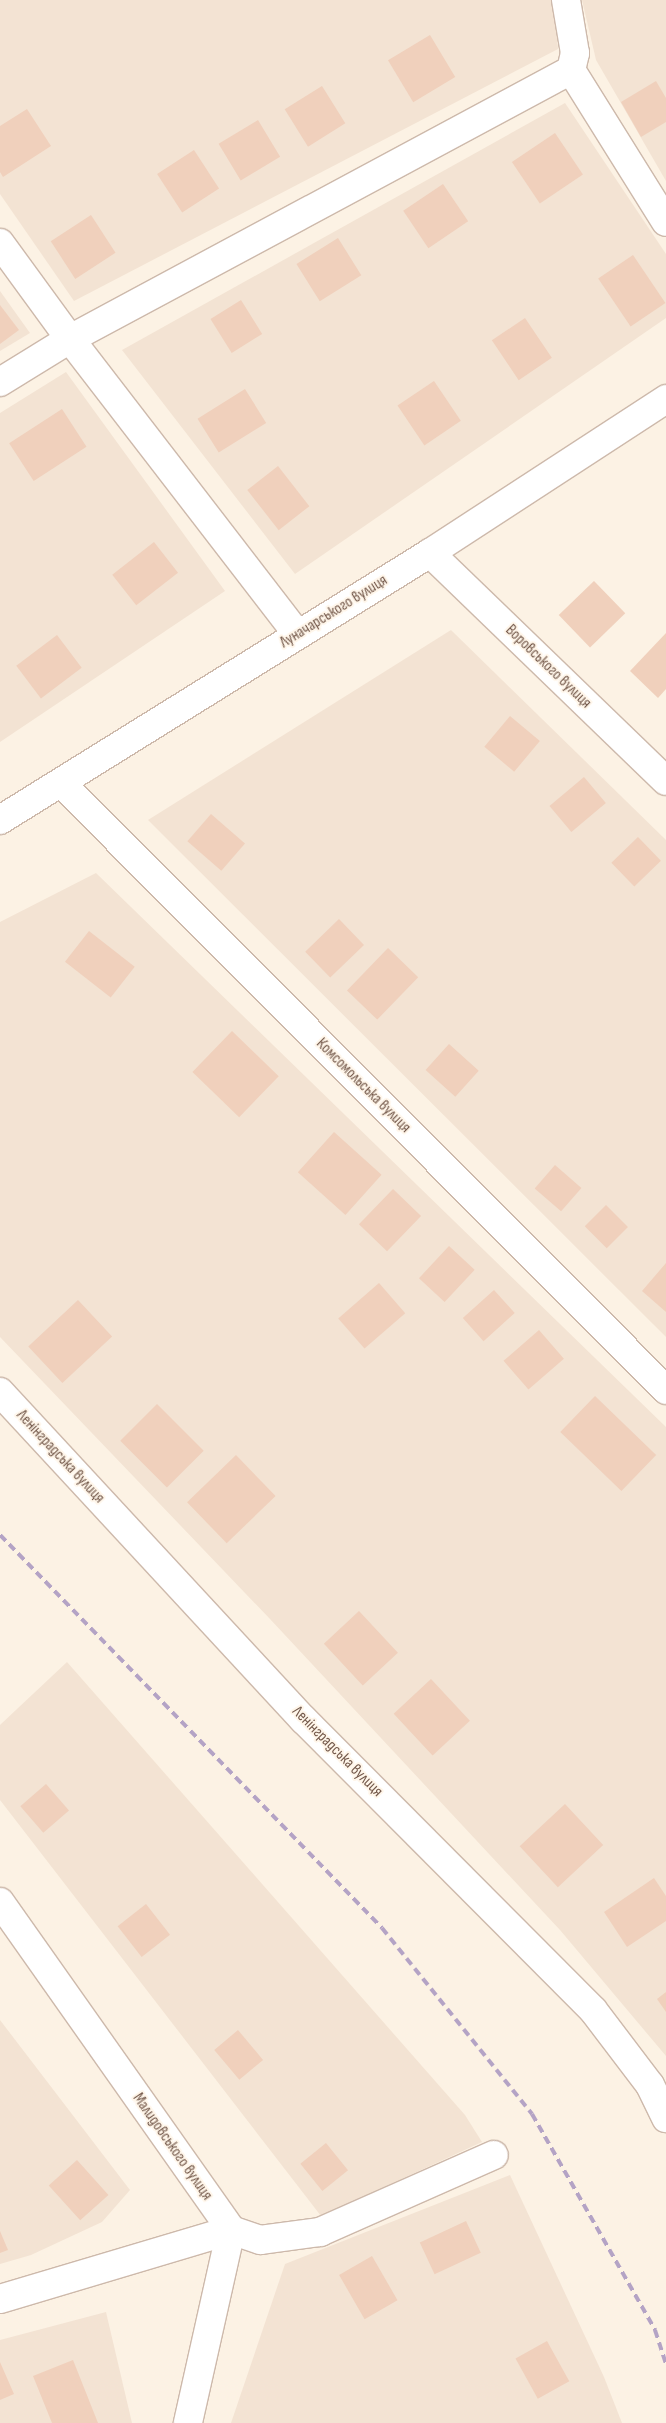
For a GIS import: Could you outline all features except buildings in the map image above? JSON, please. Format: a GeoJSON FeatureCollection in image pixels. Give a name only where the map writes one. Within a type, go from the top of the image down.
{"type":"FeatureCollection","features":[{"type":"Feature","properties":{"kind":"street"},"geometry":{"type":"LineString","coordinates":[[566,0],[575,53],[571,70],[666,222]]}},
{"type":"Feature","properties":{"kind":"street"},"geometry":{"type":"LineString","coordinates":[[0,382],[70,339],[571,70]]}},
{"type":"Feature","properties":{"kind":"street"},"geometry":{"type":"LineString","coordinates":[[0,243],[70,339],[298,634]]}},
{"type":"Feature","properties":{"kind":"street","name":"Луначарського вулиця"},"geometry":{"type":"LineString","coordinates":[[0,820],[430,553],[666,399]]}},
{"type":"Feature","properties":{"kind":"street","name":"Воровського вулиця"},"geometry":{"type":"LineString","coordinates":[[430,553],[666,781]]}},
{"type":"Feature","properties":{"kind":"street","name":"Комсомольська вулиця"},"geometry":{"type":"LineString","coordinates":[[61,783],[666,1390]]}},
{"type":"Feature","properties":{"kind":"street","name":"Ленінградська вулиця"},"geometry":{"type":"LineString","coordinates":[[0,1392],[304,1720],[593,2010],[650,2084],[666,2118]]}},
{"type":"Feature","properties":{"kind":"street","name":"Малидовського вулиця"},"geometry":{"type":"LineString","coordinates":[[0,1902],[231,2230]]}},
{"type":"Feature","properties":{"kind":"street"},"geometry":{"type":"LineString","coordinates":[[0,2299],[231,2230],[260,2240],[320,2232],[494,2155]]}},
{"type":"Feature","properties":{"kind":"street"},"geometry":{"type":"LineString","coordinates":[[188,2423],[231,2230]]}},
{"type":"Feature","properties":{"kind":"shaded area"},"geometry":{"type":"Polygon","coordinates":[[[0,0],[554,0],[558,49],[74,301],[0,194],[0,0]]]}},
{"type":"Feature","properties":{"kind":"shaded area"},"geometry":{"type":"Polygon","coordinates":[[[582,0],[666,0],[666,181],[596,60],[582,0]]]}},
{"type":"Feature","properties":{"kind":"shaded area"},"geometry":{"type":"Polygon","coordinates":[[[565,103],[666,254],[666,318],[295,574],[122,350],[565,103]]]}},
{"type":"Feature","properties":{"kind":"shaded area"},"geometry":{"type":"Polygon","coordinates":[[[0,291],[30,333],[0,351],[0,291]]]}},
{"type":"Feature","properties":{"kind":"shaded area"},"geometry":{"type":"Polygon","coordinates":[[[66,372],[225,591],[0,742],[0,413],[66,372]]]}},
{"type":"Feature","properties":{"kind":"shaded area"},"geometry":{"type":"Polygon","coordinates":[[[451,630],[666,840],[666,1337],[148,820],[451,630]]]}},
{"type":"Feature","properties":{"kind":"shaded area"},"geometry":{"type":"Polygon","coordinates":[[[96,873],[666,1427],[666,2056],[560,1930],[270,1619],[0,1337],[0,922],[96,873]]]}},
{"type":"Feature","properties":{"kind":"shaded area"},"geometry":{"type":"Polygon","coordinates":[[[67,1662],[465,2115],[482,2142],[321,2216],[0,1800],[0,1725],[67,1662]]]}},
{"type":"Feature","properties":{"kind":"shaded area"},"geometry":{"type":"Polygon","coordinates":[[[0,2020],[130,2190],[102,2222],[31,2255],[0,2264],[0,2020]]]}},
{"type":"Feature","properties":{"kind":"shaded area"},"geometry":{"type":"Polygon","coordinates":[[[510,2175],[604,2377],[622,2423],[231,2423],[285,2264],[510,2175]]]}},
{"type":"Feature","properties":{"kind":"shaded area"},"geometry":{"type":"Polygon","coordinates":[[[106,2312],[132,2423],[0,2423],[0,2340],[106,2312]]]}},
{"type":"Feature","properties":{"kind":"railway"},"geometry":{"type":"LineString","coordinates":[[0,1535],[382,1928],[532,2114],[655,2330],[666,2363]]}}]}
